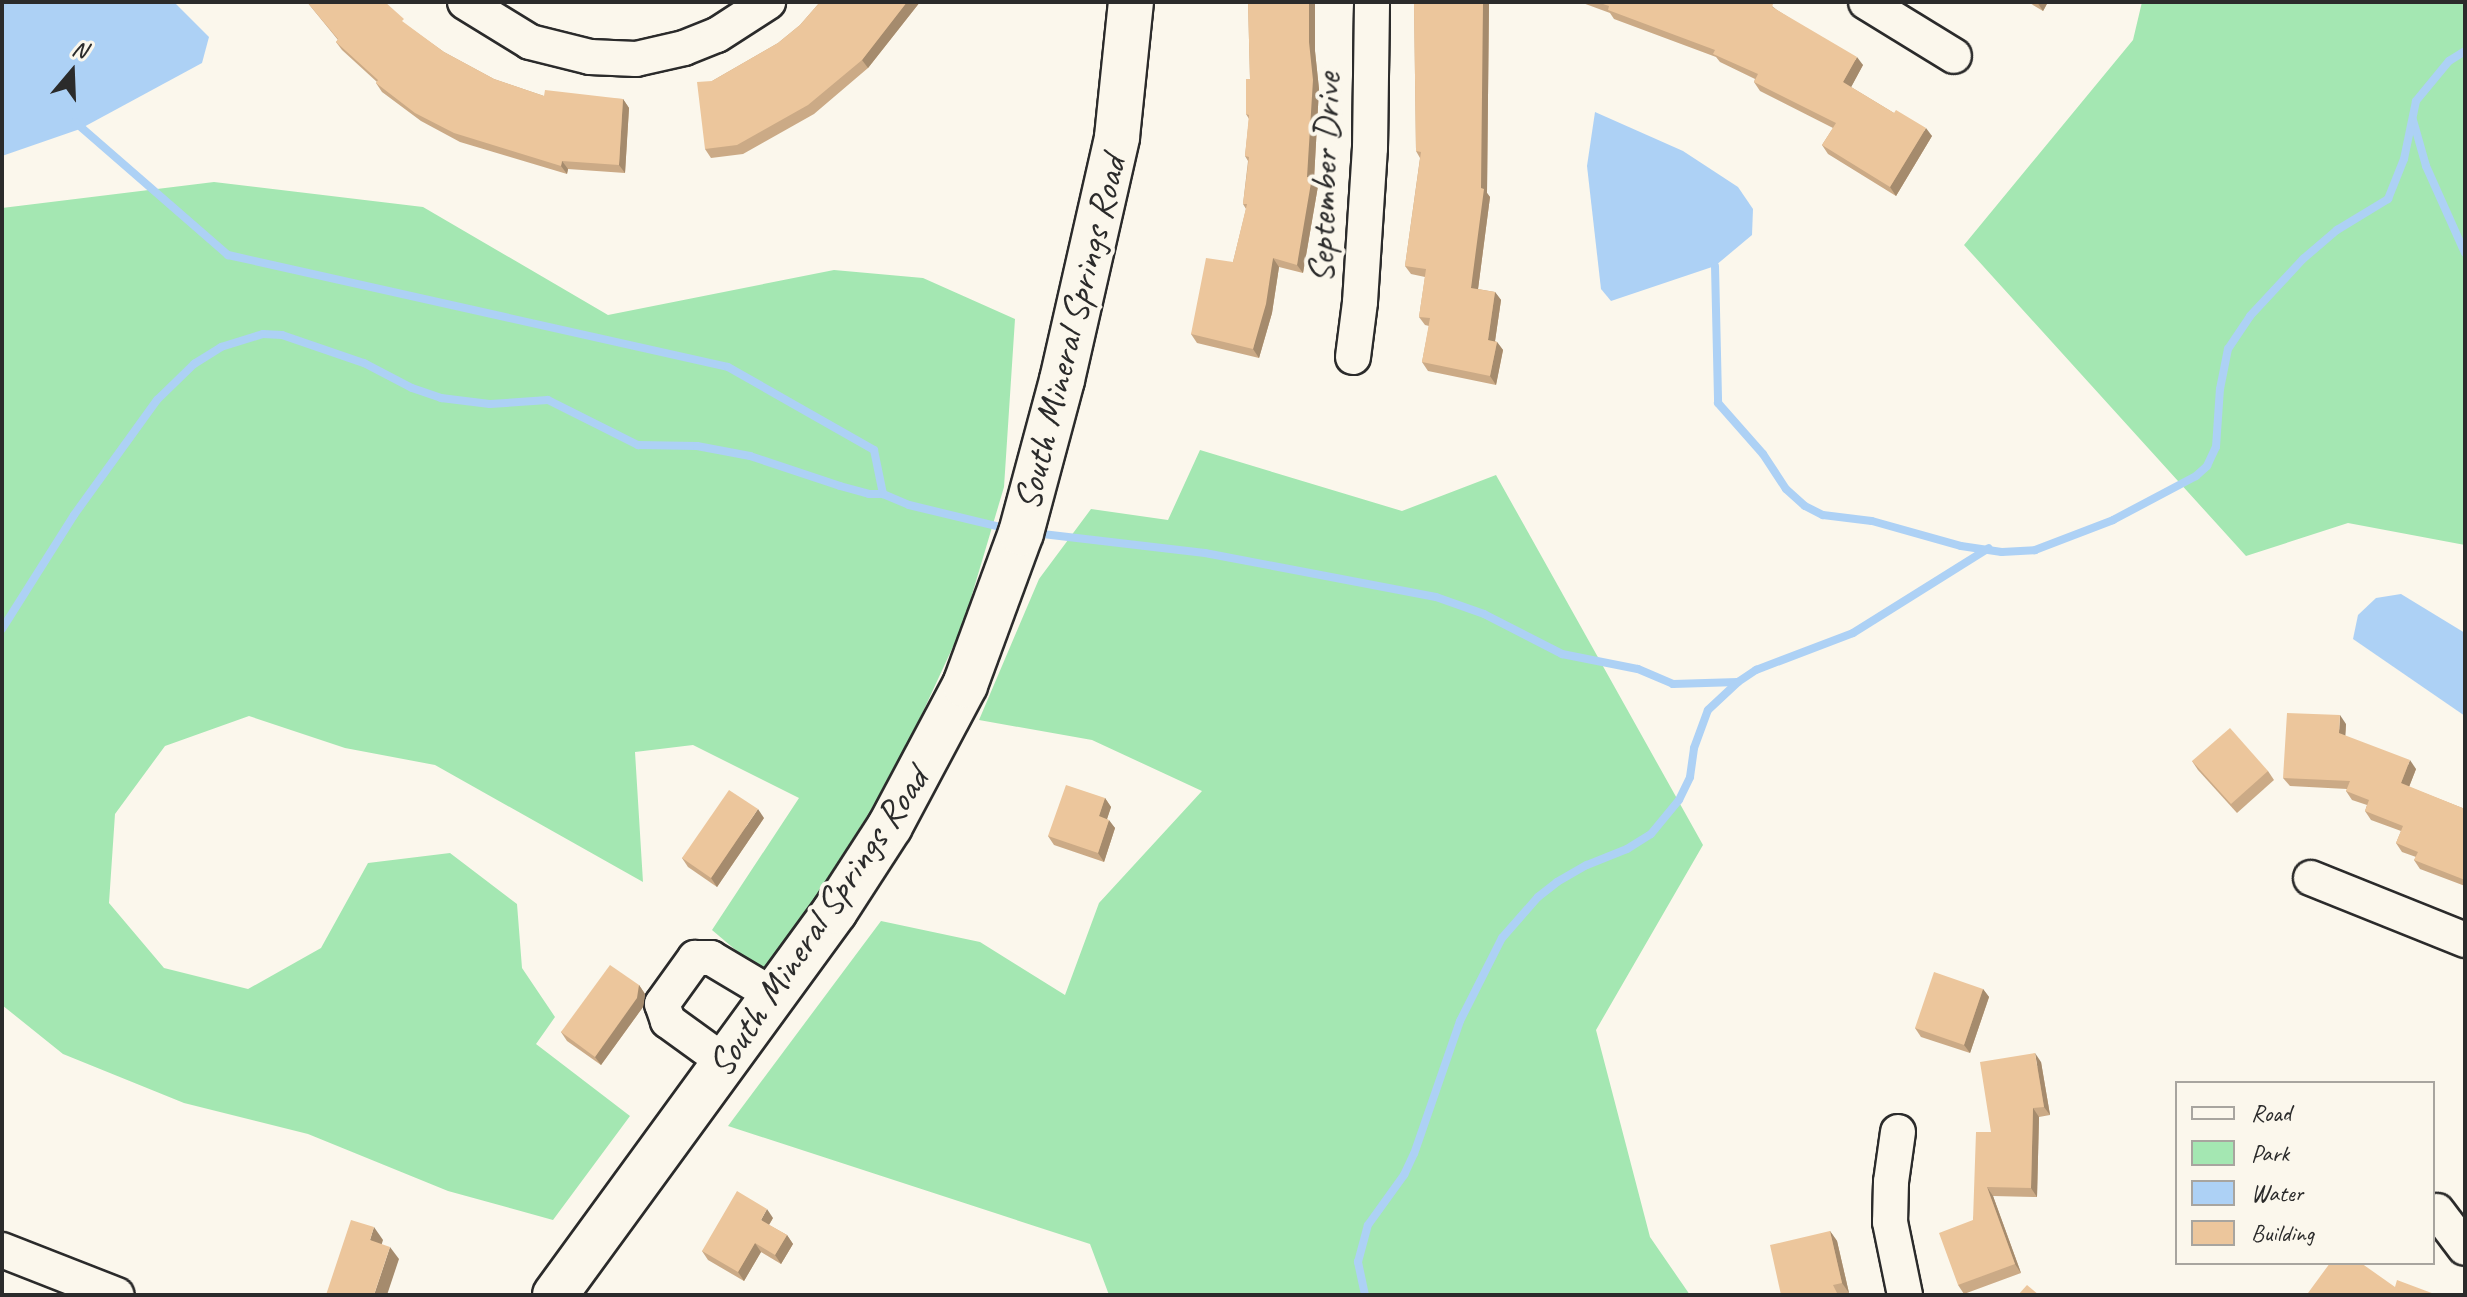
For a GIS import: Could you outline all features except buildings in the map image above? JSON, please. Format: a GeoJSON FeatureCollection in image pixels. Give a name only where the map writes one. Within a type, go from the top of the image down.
{"type":"FeatureCollection","features":[{"type":"Feature","properties":{"kind":"street"},"geometry":{"type":"LineString","coordinates":[[465,2],[530,42],[590,57],[636,59],[684,48],[717,35],[768,2]]}},
{"type":"Feature","properties":{"kind":"street","name":"South Mineral Springs Road"},"geometry":{"type":"LineString","coordinates":[[555,1295],[775,996],[869,860],[919,776],[965,685],[1003,586],[1042,459],[1106,190],[1126,75],[1131,2]]}},
{"type":"Feature","properties":{"kind":"street","name":"September Drive"},"geometry":{"type":"LineString","coordinates":[[1353,357],[1360,302],[1370,148],[1372,2]]}},
{"type":"Feature","properties":{"kind":"street"},"geometry":{"type":"LineString","coordinates":[[1866,2],[1954,56]]}},
{"type":"Feature","properties":{"kind":"street"},"geometry":{"type":"LineString","coordinates":[[2311,878],[2465,940]]}},
{"type":"Feature","properties":{"kind":"street"},"geometry":{"type":"LineString","coordinates":[[726,1063],[668,1021],[662,1004],[695,958],[711,958],[775,996]]}},
{"type":"Feature","properties":{"kind":"street"},"geometry":{"type":"LineString","coordinates":[[1898,1132],[1891,1182],[1890,1222],[1905,1295]]}},
{"type":"Feature","properties":{"kind":"street"},"geometry":{"type":"LineString","coordinates":[[2437,1211],[2465,1248]]}},
{"type":"Feature","properties":{"kind":"street"},"geometry":{"type":"LineString","coordinates":[[2,1250],[117,1295]]}},
{"type":"Feature","properties":{"kind":"green space"},"geometry":{"type":"Polygon","coordinates":[[[2142,2],[2465,2],[2465,545],[2348,523],[2246,556],[1964,245],[2133,40],[2142,2]]]}},
{"type":"Feature","properties":{"kind":"green space"},"geometry":{"type":"Polygon","coordinates":[[[214,182],[423,207],[608,315],[834,270],[923,278],[1015,319],[1004,487],[963,625],[902,757],[809,914],[764,974],[712,930],[799,798],[693,745],[635,752],[643,882],[435,765],[345,748],[249,716],[165,746],[115,814],[109,903],[164,968],[248,989],[321,948],[368,863],[450,853],[517,904],[522,968],[555,1017],[536,1044],[630,1116],[553,1220],[448,1191],[308,1134],[184,1103],[63,1054],[2,1005],[2,208],[214,182]]]}},
{"type":"Feature","properties":{"kind":"green space"},"geometry":{"type":"Polygon","coordinates":[[[1200,450],[1402,511],[1496,475],[1703,845],[1596,1030],[1650,1237],[1690,1295],[1109,1295],[1090,1244],[728,1126],[881,921],[980,942],[1065,995],[1099,903],[1202,791],[1092,740],[979,720],[1039,579],[1091,509],[1168,520],[1200,450]]]}},
{"type":"Feature","properties":{"kind":"water"},"geometry":{"type":"Polygon","coordinates":[[[2,2],[174,2],[209,37],[202,63],[80,129],[2,156],[2,2]]]}},
{"type":"Feature","properties":{"kind":"water"},"geometry":{"type":"Polygon","coordinates":[[[1595,112],[1683,151],[1738,187],[1753,209],[1752,235],[1715,266],[1611,301],[1601,289],[1587,166],[1595,112]]]}},
{"type":"Feature","properties":{"kind":"water"},"geometry":{"type":"Polygon","coordinates":[[[2401,594],[2465,633],[2465,716],[2353,639],[2358,615],[2376,598],[2401,594]]]}},
{"type":"Feature","properties":{"kind":"waterway"},"geometry":{"type":"LineString","coordinates":[[1715,266],[1718,403],[1763,454],[1786,489],[1805,506],[1823,515],[1872,521],[1961,546],[2002,552],[2035,550],[2113,520],[2196,476],[2207,466],[2216,447],[2220,389],[2228,349],[2250,316],[2303,259],[2337,230],[2388,199],[2404,159],[2416,101],[2449,61],[2465,51]]}},
{"type":"Feature","properties":{"kind":"waterway"},"geometry":{"type":"LineString","coordinates":[[2413,120],[2426,166],[2465,253]]}},
{"type":"Feature","properties":{"kind":"waterway"},"geometry":{"type":"LineString","coordinates":[[75,122],[228,255],[728,367],[874,450],[883,494]]}},
{"type":"Feature","properties":{"kind":"waterway"},"geometry":{"type":"LineString","coordinates":[[2,629],[74,515],[157,400],[194,364],[221,347],[263,334],[282,335],[364,363],[412,388],[441,398],[490,404],[548,400],[638,445],[697,446],[750,456],[840,486],[869,494],[883,494],[909,505],[1009,529]]}},
{"type":"Feature","properties":{"kind":"waterway"},"geometry":{"type":"LineString","coordinates":[[1034,533],[1205,553],[1436,597],[1484,614],[1562,654],[1638,669],[1673,684],[1738,682]]}},
{"type":"Feature","properties":{"kind":"waterway"},"geometry":{"type":"LineString","coordinates":[[1365,1295],[1358,1262],[1368,1225],[1404,1175],[1414,1154],[1460,1021],[1502,938],[1538,897],[1557,882],[1587,865],[1627,849],[1651,834],[1679,800],[1690,777],[1694,748],[1708,710],[1738,682],[1756,670],[1853,633],[1989,548]]}}]}
